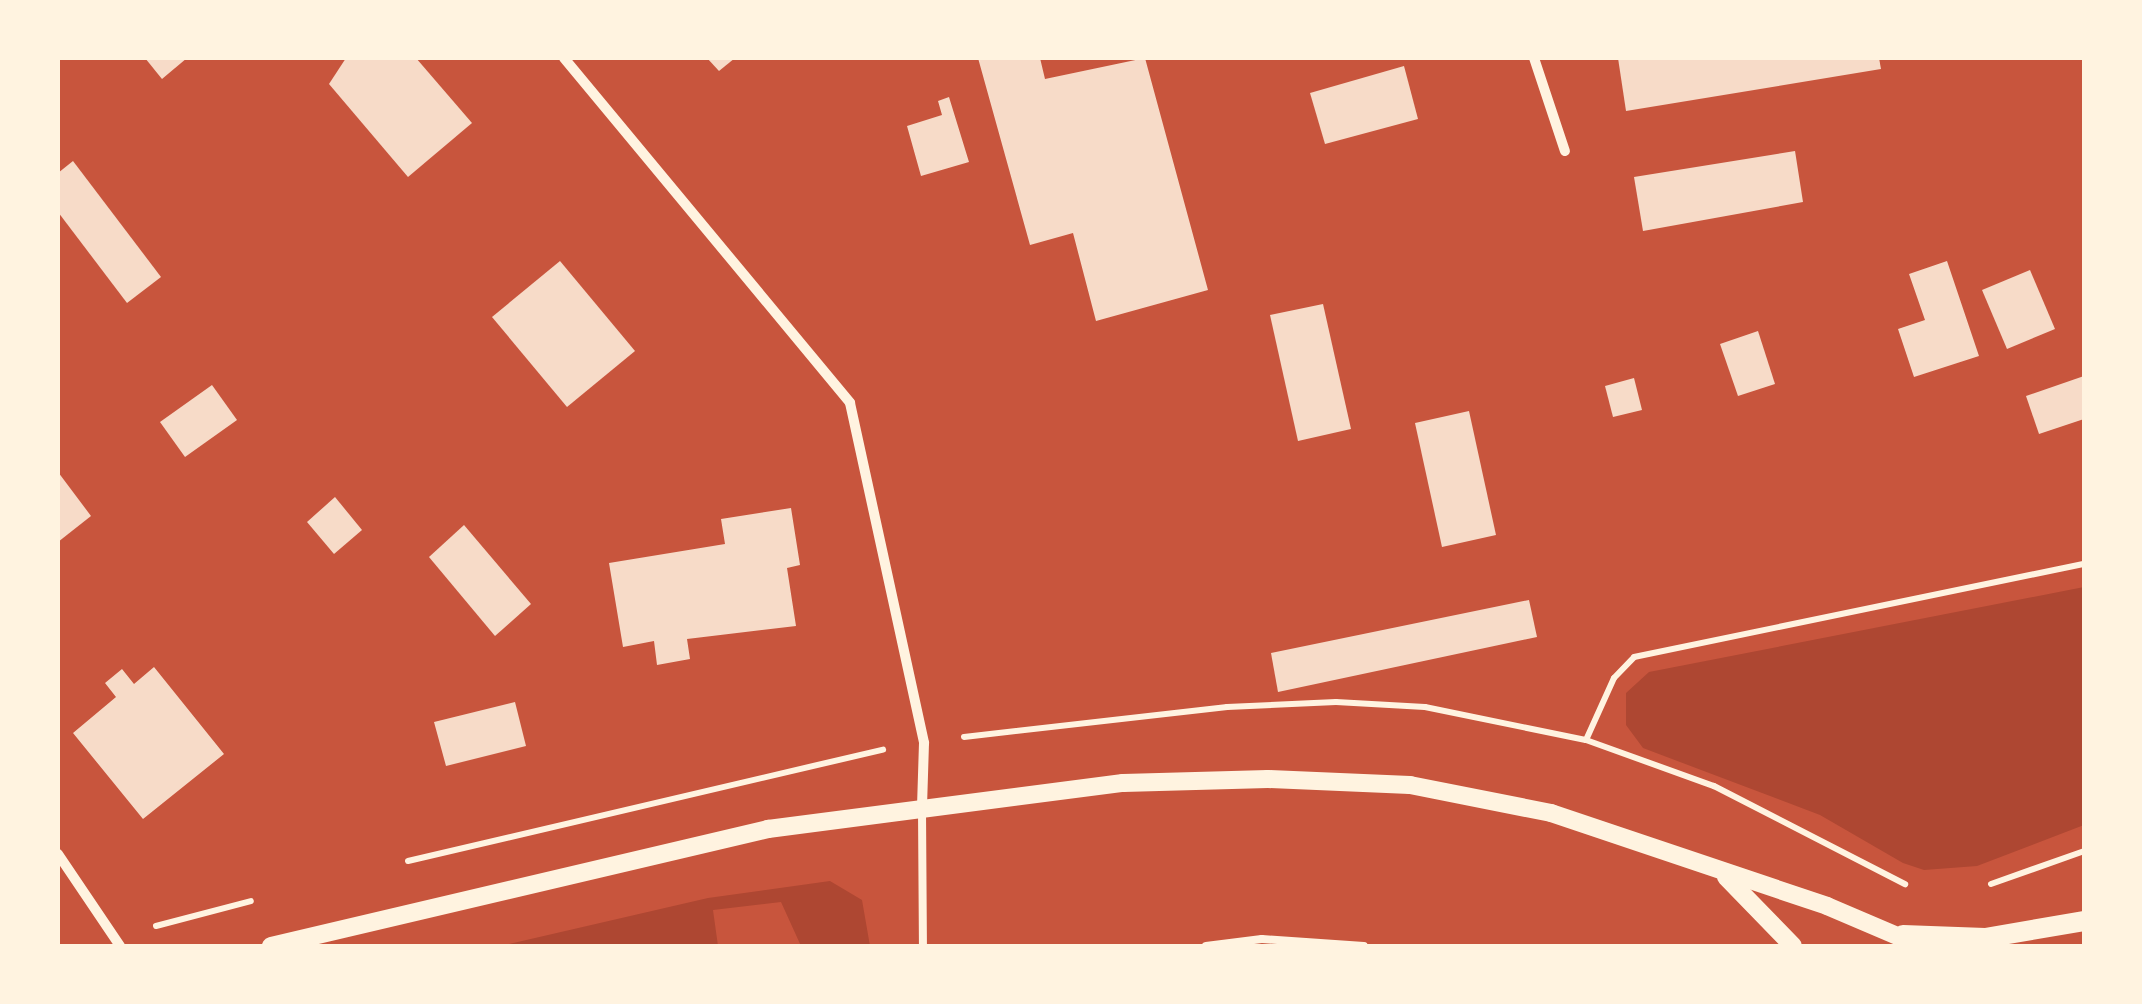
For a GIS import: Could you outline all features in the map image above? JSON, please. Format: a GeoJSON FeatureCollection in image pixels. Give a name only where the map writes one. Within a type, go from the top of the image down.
{"type":"FeatureCollection","features":[{"type":"Feature","properties":{"kind":"main road"},"geometry":{"type":"LineString","coordinates":[[1912,941],[1985,938],[2084,921]]}},
{"type":"Feature","properties":{"kind":"street"},"geometry":{"type":"LineString","coordinates":[[564,58],[850,403],[924,743],[922,806]]}},
{"type":"Feature","properties":{"kind":"street"},"geometry":{"type":"LineString","coordinates":[[1534,58],[1565,151]]}},
{"type":"Feature","properties":{"kind":"street"},"geometry":{"type":"LineString","coordinates":[[272,946],[656,850],[922,806],[1123,783],[1268,779],[1410,784],[1550,813],[1912,941]]}},
{"type":"Feature","properties":{"kind":"street"},"geometry":{"type":"LineString","coordinates":[[58,854],[120,946]]}},
{"type":"Feature","properties":{"kind":"street"},"geometry":{"type":"LineString","coordinates":[[1722,873],[1794,946]]}},
{"type":"Feature","properties":{"kind":"lane"},"geometry":{"type":"LineString","coordinates":[[922,806],[923,946]]}},
{"type":"Feature","properties":{"kind":"lane"},"geometry":{"type":"LineString","coordinates":[[1206,946],[1262,939],[1364,946]]}},
{"type":"Feature","properties":{"kind":"path"},"geometry":{"type":"LineString","coordinates":[[1586,740],[1614,678],[1634,658],[2084,564]]}},
{"type":"Feature","properties":{"kind":"path"},"geometry":{"type":"LineString","coordinates":[[2068,858],[2084,851]]}},
{"type":"Feature","properties":{"kind":"shaded area"},"geometry":{"type":"Polygon","coordinates":[[[2084,587],[2084,825],[1977,866],[1924,870],[1903,863],[1820,815],[1643,748],[1626,725],[1626,693],[1649,672],[2084,587]]]}},
{"type":"Feature","properties":{"kind":"shaded area"},"geometry":{"type":"Polygon","coordinates":[[[830,881],[862,900],[870,946],[801,946],[781,902],[713,910],[718,946],[500,946],[708,898],[830,881]]]}},
{"type":"Feature","properties":{"kind":"building"},"geometry":{"type":"Polygon","coordinates":[[[145,58],[187,58],[162,79],[145,58]]]}},
{"type":"Feature","properties":{"kind":"building"},"geometry":{"type":"Polygon","coordinates":[[[346,58],[416,58],[472,123],[408,177],[329,84],[346,58]]]}},
{"type":"Feature","properties":{"kind":"building"},"geometry":{"type":"Polygon","coordinates":[[[707,58],[735,58],[719,71],[707,58]]]}},
{"type":"Feature","properties":{"kind":"building"},"geometry":{"type":"Polygon","coordinates":[[[978,58],[1040,58],[1045,79],[1145,58],[1208,290],[1096,321],[1073,233],[1030,245],[978,58]]]}},
{"type":"Feature","properties":{"kind":"building"},"geometry":{"type":"Polygon","coordinates":[[[1618,58],[1879,58],[1881,69],[1626,111],[1618,58]]]}},
{"type":"Feature","properties":{"kind":"building"},"geometry":{"type":"Polygon","coordinates":[[[1404,66],[1418,119],[1325,144],[1310,93],[1404,66]]]}},
{"type":"Feature","properties":{"kind":"building"},"geometry":{"type":"Polygon","coordinates":[[[949,97],[969,162],[921,176],[907,126],[942,115],[938,101],[949,97]]]}},
{"type":"Feature","properties":{"kind":"building"},"geometry":{"type":"Polygon","coordinates":[[[1795,151],[1803,202],[1643,231],[1634,177],[1795,151]]]}},
{"type":"Feature","properties":{"kind":"building"},"geometry":{"type":"Polygon","coordinates":[[[73,161],[161,277],[127,303],[58,212],[58,173],[73,161]]]}},
{"type":"Feature","properties":{"kind":"building"},"geometry":{"type":"Polygon","coordinates":[[[560,261],[635,351],[567,407],[492,317],[560,261]]]}},
{"type":"Feature","properties":{"kind":"building"},"geometry":{"type":"Polygon","coordinates":[[[1947,261],[1979,356],[1914,377],[1898,329],[1925,320],[1909,274],[1947,261]]]}},
{"type":"Feature","properties":{"kind":"building"},"geometry":{"type":"Polygon","coordinates":[[[2030,270],[2055,329],[2007,349],[1982,290],[2030,270]]]}},
{"type":"Feature","properties":{"kind":"building"},"geometry":{"type":"Polygon","coordinates":[[[1323,304],[1351,429],[1298,441],[1270,315],[1323,304]]]}},
{"type":"Feature","properties":{"kind":"building"},"geometry":{"type":"Polygon","coordinates":[[[1758,331],[1775,384],[1738,396],[1720,344],[1758,331]]]}},
{"type":"Feature","properties":{"kind":"building"},"geometry":{"type":"Polygon","coordinates":[[[2084,376],[2084,419],[2039,434],[2026,396],[2084,376]]]}},
{"type":"Feature","properties":{"kind":"building"},"geometry":{"type":"Polygon","coordinates":[[[1634,378],[1642,410],[1613,417],[1605,386],[1634,378]]]}},
{"type":"Feature","properties":{"kind":"building"},"geometry":{"type":"Polygon","coordinates":[[[212,385],[237,420],[185,457],[160,422],[212,385]]]}},
{"type":"Feature","properties":{"kind":"building"},"geometry":{"type":"Polygon","coordinates":[[[1469,411],[1496,535],[1442,547],[1415,423],[1469,411]]]}},
{"type":"Feature","properties":{"kind":"building"},"geometry":{"type":"Polygon","coordinates":[[[58,472],[91,516],[58,542],[58,472]]]}},
{"type":"Feature","properties":{"kind":"building"},"geometry":{"type":"Polygon","coordinates":[[[335,497],[362,530],[334,554],[307,522],[335,497]]]}},
{"type":"Feature","properties":{"kind":"building"},"geometry":{"type":"Polygon","coordinates":[[[791,508],[800,565],[787,568],[796,626],[687,639],[690,659],[657,665],[654,641],[623,647],[609,563],[725,544],[721,519],[791,508]]]}},
{"type":"Feature","properties":{"kind":"building"},"geometry":{"type":"Polygon","coordinates":[[[464,525],[531,604],[495,636],[429,557],[464,525]]]}},
{"type":"Feature","properties":{"kind":"building"},"geometry":{"type":"Polygon","coordinates":[[[1529,600],[1537,637],[1278,692],[1271,653],[1529,600]]]}},
{"type":"Feature","properties":{"kind":"building"},"geometry":{"type":"Polygon","coordinates":[[[154,667],[224,754],[143,819],[73,733],[116,697],[105,683],[122,669],[134,684],[154,667]]]}},
{"type":"Feature","properties":{"kind":"building"},"geometry":{"type":"Polygon","coordinates":[[[515,702],[526,746],[446,766],[434,722],[515,702]]]}}]}
